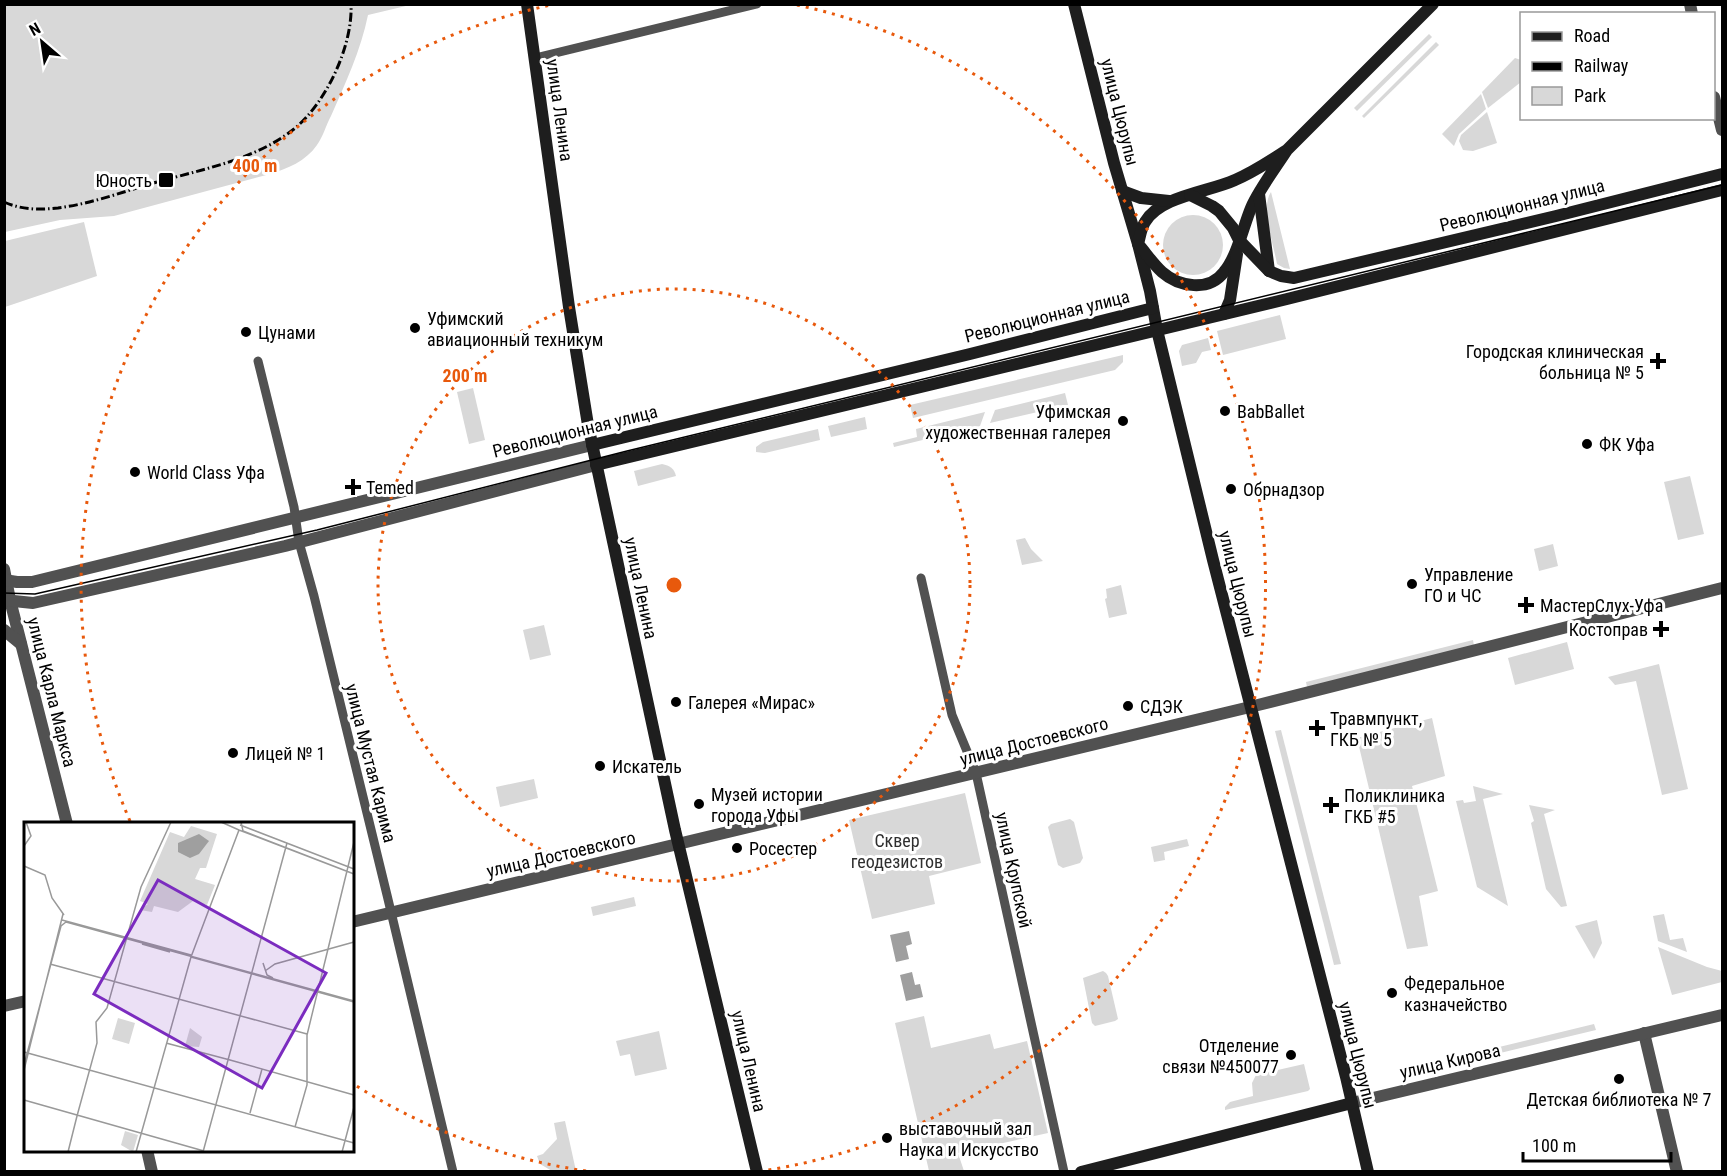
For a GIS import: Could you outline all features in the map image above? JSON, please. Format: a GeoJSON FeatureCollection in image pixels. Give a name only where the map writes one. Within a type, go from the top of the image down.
{"type":"FeatureCollection","features":[{"type":"Feature","properties":{"kind":"main road","name":"улица Ленина"},"geometry":{"type":"LineString","coordinates":[[527,4],[569,307],[592,445],[679,845],[757,1172]]}},
{"type":"Feature","properties":{"kind":"main road","name":"улица Цюрупы"},"geometry":{"type":"LineString","coordinates":[[1074,4],[1114,164],[1150,291],[1157,330],[1213,560],[1368,1172]]}},
{"type":"Feature","properties":{"kind":"main road"},"geometry":{"type":"LineString","coordinates":[[1287,150],[1251,207],[1226,271],[1214,281],[1198,286],[1183,284],[1163,273],[1138,244],[1144,223],[1149,216],[1169,201],[1234,181],[1287,150],[1433,4]]}},
{"type":"Feature","properties":{"kind":"main road","name":"Революционная улица"},"geometry":{"type":"LineString","coordinates":[[1269,271],[1294,278],[1722,174]]}},
{"type":"Feature","properties":{"kind":"main road"},"geometry":{"type":"LineString","coordinates":[[596,465],[1287,299],[1722,190]]}},
{"type":"Feature","properties":{"kind":"main road"},"geometry":{"type":"LineString","coordinates":[[1122,191],[1141,198],[1169,201]]}},
{"type":"Feature","properties":{"kind":"main road"},"geometry":{"type":"LineString","coordinates":[[1260,194],[1269,271]]}},
{"type":"Feature","properties":{"kind":"main road"},"geometry":{"type":"LineString","coordinates":[[1190,195],[1219,211],[1233,228],[1239,240],[1269,271]]}},
{"type":"Feature","properties":{"kind":"main road"},"geometry":{"type":"LineString","coordinates":[[1224,314],[1230,300],[1239,240]]}},
{"type":"Feature","properties":{"kind":"main road","name":"Революционная улица"},"geometry":{"type":"LineString","coordinates":[[592,445],[1153,308]]}},
{"type":"Feature","properties":{"kind":"main road","name":"улица Кирова"},"geometry":{"type":"LineString","coordinates":[[1081,1172],[1352,1103]]}},
{"type":"Feature","properties":{"kind":"street"},"geometry":{"type":"LineString","coordinates":[[535,58],[757,4]]}},
{"type":"Feature","properties":{"kind":"street"},"geometry":{"type":"LineString","coordinates":[[1715,104],[1722,130]]}},
{"type":"Feature","properties":{"kind":"street","name":"улица Мустая Карима"},"geometry":{"type":"LineString","coordinates":[[258,362],[294,507],[299,542],[317,607],[453,1172]]}},
{"type":"Feature","properties":{"kind":"street","name":"Революционная улица"},"geometry":{"type":"LineString","coordinates":[[5,576],[17,582],[32,582],[592,445]]}},
{"type":"Feature","properties":{"kind":"street"},"geometry":{"type":"LineString","coordinates":[[7,600],[33,603],[299,542],[596,465]]}},
{"type":"Feature","properties":{"kind":"street","name":"улица Карла Маркса"},"geometry":{"type":"LineString","coordinates":[[5,576],[7,600],[21,644],[66,822]]}},
{"type":"Feature","properties":{"kind":"street","name":"улица Крупской"},"geometry":{"type":"LineString","coordinates":[[921,578],[952,716],[976,773],[1064,1172]]}},
{"type":"Feature","properties":{"kind":"street","name":"улица Достоевского"},"geometry":{"type":"LineString","coordinates":[[354,922],[1250,707],[1722,588]]}},
{"type":"Feature","properties":{"kind":"street"},"geometry":{"type":"LineString","coordinates":[[4,630],[21,644]]}},
{"type":"Feature","properties":{"kind":"street"},"geometry":{"type":"LineString","coordinates":[[4,1006],[24,1001]]}},
{"type":"Feature","properties":{"kind":"street","name":"улица Кирова"},"geometry":{"type":"LineString","coordinates":[[1352,1103],[1722,1015]]}},
{"type":"Feature","properties":{"kind":"street"},"geometry":{"type":"LineString","coordinates":[[1644,1033],[1677,1172]]}},
{"type":"Feature","properties":{"kind":"street"},"geometry":{"type":"LineString","coordinates":[[147,1152],[152,1172]]}},
{"type":"Feature","properties":{"kind":"green space"},"geometry":{"type":"Polygon","coordinates":[[[4,5],[410,5],[368,15],[352,67],[321,138],[313,151],[296,164],[270,174],[114,216],[60,220],[5,232],[4,5]]]}},
{"type":"Feature","properties":{"kind":"green space"},"geometry":{"type":"Polygon","coordinates":[[[1429,34],[1432,37],[1357,111],[1354,108],[1429,34]]]}},
{"type":"Feature","properties":{"kind":"green space"},"geometry":{"type":"Polygon","coordinates":[[[1436,42],[1439,45],[1364,118],[1362,116],[1436,42]]]}},
{"type":"Feature","properties":{"kind":"green space"},"geometry":{"type":"Polygon","coordinates":[[[1515,58],[1520,60],[1520,83],[1488,108],[1482,92],[1515,58]]]}},
{"type":"Feature","properties":{"kind":"green space"},"geometry":{"type":"Polygon","coordinates":[[[1481,94],[1486,109],[1459,134],[1454,146],[1442,134],[1481,94]]]}},
{"type":"Feature","properties":{"kind":"green space"},"geometry":{"type":"Polygon","coordinates":[[[1487,112],[1497,143],[1473,151],[1463,150],[1459,141],[1461,135],[1487,112]]]}},
{"type":"Feature","properties":{"kind":"green space"},"geometry":{"type":"Polygon","coordinates":[[[1271,192],[1290,269],[1277,264],[1267,217],[1268,199],[1271,192]]]}},
{"type":"Feature","properties":{"kind":"green space"},"geometry":{"type":"Polygon","coordinates":[[[1193,215],[1210,220],[1218,228],[1223,245],[1218,262],[1210,270],[1193,275],[1176,270],[1168,262],[1163,245],[1168,228],[1176,220],[1193,215]]]}},
{"type":"Feature","properties":{"kind":"green space"},"geometry":{"type":"Polygon","coordinates":[[[84,222],[97,276],[5,307],[5,241],[84,222]]]}},
{"type":"Feature","properties":{"kind":"green space"},"geometry":{"type":"Polygon","coordinates":[[[1280,315],[1286,339],[1223,355],[1217,331],[1280,315]]]}},
{"type":"Feature","properties":{"kind":"green space"},"geometry":{"type":"Polygon","coordinates":[[[1208,338],[1211,350],[1202,352],[1196,363],[1182,366],[1179,351],[1182,345],[1208,338]]]}},
{"type":"Feature","properties":{"kind":"green space"},"geometry":{"type":"Polygon","coordinates":[[[1123,355],[1123,362],[1115,370],[913,418],[910,405],[1123,355]]]}},
{"type":"Feature","properties":{"kind":"green space"},"geometry":{"type":"Polygon","coordinates":[[[473,388],[485,440],[469,444],[457,392],[473,388]]]}},
{"type":"Feature","properties":{"kind":"green space"},"geometry":{"type":"Polygon","coordinates":[[[1065,393],[1068,405],[990,423],[995,410],[1065,393]]]}},
{"type":"Feature","properties":{"kind":"green space"},"geometry":{"type":"Polygon","coordinates":[[[985,412],[980,426],[894,447],[893,443],[917,437],[916,429],[985,412]]]}},
{"type":"Feature","properties":{"kind":"green space"},"geometry":{"type":"Polygon","coordinates":[[[865,417],[867,429],[831,437],[828,426],[865,417]]]}},
{"type":"Feature","properties":{"kind":"green space"},"geometry":{"type":"Polygon","coordinates":[[[818,429],[820,440],[765,453],[756,452],[756,447],[763,442],[818,429]]]}},
{"type":"Feature","properties":{"kind":"green space"},"geometry":{"type":"Polygon","coordinates":[[[662,464],[671,468],[676,476],[638,486],[634,471],[662,464]]]}},
{"type":"Feature","properties":{"kind":"green space"},"geometry":{"type":"Polygon","coordinates":[[[1690,476],[1704,534],[1678,540],[1664,482],[1690,476]]]}},
{"type":"Feature","properties":{"kind":"green space"},"geometry":{"type":"Polygon","coordinates":[[[1025,538],[1031,549],[1043,561],[1022,565],[1016,540],[1025,538]]]}},
{"type":"Feature","properties":{"kind":"green space"},"geometry":{"type":"Polygon","coordinates":[[[1553,544],[1558,566],[1539,571],[1534,549],[1553,544]]]}},
{"type":"Feature","properties":{"kind":"green space"},"geometry":{"type":"Polygon","coordinates":[[[1121,585],[1127,614],[1109,618],[1105,599],[1107,598],[1106,589],[1121,585]]]}},
{"type":"Feature","properties":{"kind":"green space"},"geometry":{"type":"Polygon","coordinates":[[[544,625],[551,655],[530,660],[523,630],[544,625]]]}},
{"type":"Feature","properties":{"kind":"green space"},"geometry":{"type":"Polygon","coordinates":[[[1473,640],[1474,646],[1307,687],[1306,682],[1473,640]]]}},
{"type":"Feature","properties":{"kind":"green space"},"geometry":{"type":"Polygon","coordinates":[[[1567,642],[1574,669],[1515,685],[1508,658],[1567,642]]]}},
{"type":"Feature","properties":{"kind":"green space"},"geometry":{"type":"Polygon","coordinates":[[[1659,664],[1688,789],[1662,795],[1636,681],[1615,685],[1608,677],[1659,664]]]}},
{"type":"Feature","properties":{"kind":"green space"},"geometry":{"type":"Polygon","coordinates":[[[1432,718],[1445,776],[1412,786],[1438,891],[1419,896],[1428,946],[1407,949],[1357,738],[1432,718]]]}},
{"type":"Feature","properties":{"kind":"green space"},"geometry":{"type":"Polygon","coordinates":[[[1281,730],[1341,964],[1334,965],[1275,731],[1281,730]]]}},
{"type":"Feature","properties":{"kind":"green space"},"geometry":{"type":"Polygon","coordinates":[[[534,779],[538,798],[500,807],[496,787],[534,779]]]}},
{"type":"Feature","properties":{"kind":"green space"},"geometry":{"type":"Polygon","coordinates":[[[1473,786],[1503,794],[1483,799],[1508,906],[1477,887],[1456,801],[1463,800],[1464,803],[1476,801],[1473,786]]]}},
{"type":"Feature","properties":{"kind":"green space","name":"Сквер геодезистов"},"geometry":{"type":"Polygon","coordinates":[[[965,793],[981,863],[929,876],[935,904],[872,919],[849,820],[965,793]]]}},
{"type":"Feature","properties":{"kind":"green space"},"geometry":{"type":"Polygon","coordinates":[[[1529,805],[1555,810],[1544,814],[1567,906],[1561,907],[1546,889],[1529,805]]]}},
{"type":"Feature","properties":{"kind":"green space"},"geometry":{"type":"Polygon","coordinates":[[[1070,819],[1074,822],[1083,858],[1080,863],[1063,868],[1058,865],[1048,827],[1070,819]]]}},
{"type":"Feature","properties":{"kind":"green space"},"geometry":{"type":"Polygon","coordinates":[[[1187,839],[1189,846],[1164,852],[1165,860],[1154,862],[1151,847],[1187,839]]]}},
{"type":"Feature","properties":{"kind":"green space"},"geometry":{"type":"Polygon","coordinates":[[[634,897],[636,906],[593,916],[591,907],[634,897]]]}},
{"type":"Feature","properties":{"kind":"green space"},"geometry":{"type":"Polygon","coordinates":[[[1664,914],[1670,940],[1683,938],[1687,952],[1658,941],[1653,916],[1664,914]]]}},
{"type":"Feature","properties":{"kind":"green space"},"geometry":{"type":"Polygon","coordinates":[[[1597,920],[1602,943],[1594,959],[1575,926],[1597,920]]]}},
{"type":"Feature","properties":{"kind":"green space"},"geometry":{"type":"Polygon","coordinates":[[[1658,947],[1722,971],[1722,982],[1672,995],[1658,947]]]}},
{"type":"Feature","properties":{"kind":"green space"},"geometry":{"type":"Polygon","coordinates":[[[1103,971],[1108,976],[1118,1019],[1095,1026],[1092,1023],[1083,978],[1103,971]]]}},
{"type":"Feature","properties":{"kind":"green space"},"geometry":{"type":"Polygon","coordinates":[[[924,1016],[931,1048],[990,1034],[994,1049],[1027,1041],[1048,1133],[958,1153],[964,1171],[929,1171],[895,1023],[924,1016]]]}},
{"type":"Feature","properties":{"kind":"green space"},"geometry":{"type":"Polygon","coordinates":[[[1594,1024],[1596,1030],[1463,1062],[1459,1061],[1458,1057],[1594,1024]]]}},
{"type":"Feature","properties":{"kind":"green space"},"geometry":{"type":"Polygon","coordinates":[[[659,1031],[667,1069],[635,1076],[630,1054],[620,1056],[616,1041],[659,1031]]]}},
{"type":"Feature","properties":{"kind":"green space"},"geometry":{"type":"Polygon","coordinates":[[[1304,1064],[1310,1089],[1308,1091],[1225,1110],[1230,1102],[1253,1096],[1252,1083],[1256,1075],[1304,1064]]]}},
{"type":"Feature","properties":{"kind":"green space"},"geometry":{"type":"Polygon","coordinates":[[[565,1121],[576,1171],[552,1171],[540,1164],[537,1156],[543,1154],[557,1139],[554,1123],[565,1121]]]}},
{"type":"Feature","properties":{"kind":"shaded area"},"geometry":{"type":"Polygon","coordinates":[[[909,931],[912,944],[906,946],[909,959],[896,962],[890,935],[909,931]]]}},
{"type":"Feature","properties":{"kind":"shaded area"},"geometry":{"type":"Polygon","coordinates":[[[912,972],[915,985],[920,984],[923,997],[906,1001],[900,975],[912,972]]]}},
{"type":"Feature","properties":{"kind":"tram line"},"geometry":{"type":"LineString","coordinates":[[4,593],[35,594],[317,530],[627,451],[1722,185]]}},
{"type":"Feature","properties":{"kind":"railway"},"geometry":{"type":"LineString","coordinates":[[4,202],[18,207],[38,209],[81,204],[244,157],[278,140],[306,118],[327,89],[347,38],[351,4]]}},
{"type":"Feature","properties":{"kind":"place","name":"Юность"},"geometry":{"type":"Point","coordinates":[166,180]}},
{"type":"Feature","properties":{"kind":"place","name":"Уфимский авиационный техникум"},"geometry":{"type":"Point","coordinates":[415,328]}},
{"type":"Feature","properties":{"kind":"place","name":"Цунами"},"geometry":{"type":"Point","coordinates":[246,332]}},
{"type":"Feature","properties":{"kind":"place","name":"Городская клиническая больница № 5"},"geometry":{"type":"Point","coordinates":[1658,361]}},
{"type":"Feature","properties":{"kind":"place","name":"BabBallet"},"geometry":{"type":"Point","coordinates":[1225,411]}},
{"type":"Feature","properties":{"kind":"place","name":"Уфимская художественная галерея"},"geometry":{"type":"Point","coordinates":[1123,421]}},
{"type":"Feature","properties":{"kind":"place","name":"ФК Уфа"},"geometry":{"type":"Point","coordinates":[1587,444]}},
{"type":"Feature","properties":{"kind":"place","name":"World Class Уфа"},"geometry":{"type":"Point","coordinates":[135,472]}},
{"type":"Feature","properties":{"kind":"place","name":"Temed"},"geometry":{"type":"Point","coordinates":[353,487]}},
{"type":"Feature","properties":{"kind":"place","name":"Обрнадзор"},"geometry":{"type":"Point","coordinates":[1231,489]}},
{"type":"Feature","properties":{"kind":"place","name":"Управление ГО и ЧС"},"geometry":{"type":"Point","coordinates":[1412,584]}},
{"type":"Feature","properties":{"kind":"place","name":"МастерСлух-Уфа"},"geometry":{"type":"Point","coordinates":[1526,605]}},
{"type":"Feature","properties":{"kind":"place","name":"Костоправ"},"geometry":{"type":"Point","coordinates":[1661,629]}},
{"type":"Feature","properties":{"kind":"place","name":"Галерея «Мирас»"},"geometry":{"type":"Point","coordinates":[676,702]}},
{"type":"Feature","properties":{"kind":"place","name":"СДЭК"},"geometry":{"type":"Point","coordinates":[1128,706]}},
{"type":"Feature","properties":{"kind":"place","name":"Травмпункт, ГКБ № 5"},"geometry":{"type":"Point","coordinates":[1317,728]}},
{"type":"Feature","properties":{"kind":"place","name":"Лицей № 1"},"geometry":{"type":"Point","coordinates":[233,753]}},
{"type":"Feature","properties":{"kind":"place","name":"Искатель"},"geometry":{"type":"Point","coordinates":[600,766]}},
{"type":"Feature","properties":{"kind":"place","name":"Музей истории города Уфы"},"geometry":{"type":"Point","coordinates":[699,804]}},
{"type":"Feature","properties":{"kind":"place","name":"Поликлиника ГКБ #5"},"geometry":{"type":"Point","coordinates":[1331,805]}},
{"type":"Feature","properties":{"kind":"place","name":"Росестер"},"geometry":{"type":"Point","coordinates":[737,848]}},
{"type":"Feature","properties":{"kind":"place","name":"Федеральное казначейство"},"geometry":{"type":"Point","coordinates":[1392,993]}},
{"type":"Feature","properties":{"kind":"place","name":"Отделение связи №450077"},"geometry":{"type":"Point","coordinates":[1291,1055]}},
{"type":"Feature","properties":{"kind":"place","name":"Детская библиотека № 7"},"geometry":{"type":"Point","coordinates":[1619,1079]}},
{"type":"Feature","properties":{"kind":"place","name":"выставочный зал Наука и Искусство"},"geometry":{"type":"Point","coordinates":[887,1138]}}]}
